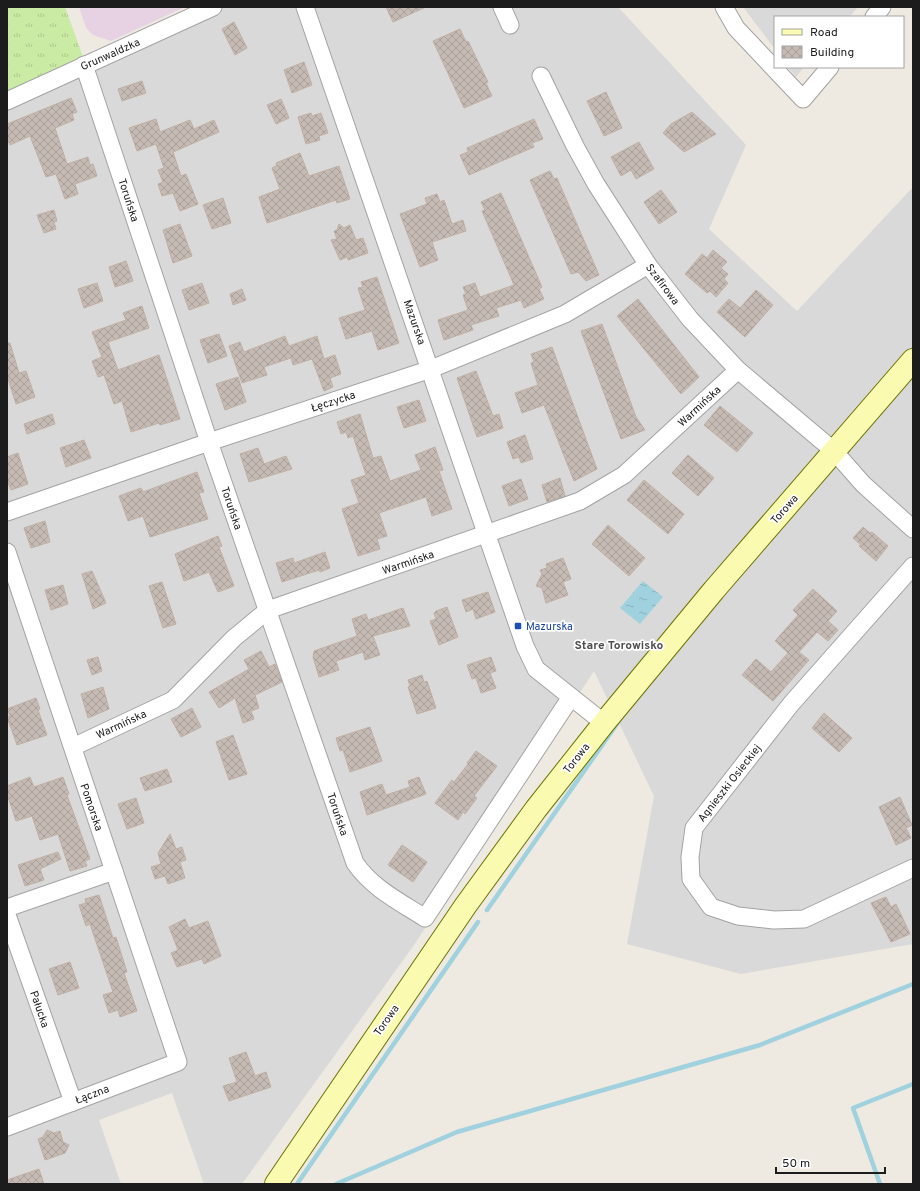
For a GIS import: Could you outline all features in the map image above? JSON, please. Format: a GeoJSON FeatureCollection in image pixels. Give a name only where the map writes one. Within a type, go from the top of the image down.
{"type":"FeatureCollection","features":[{"type":"Feature","properties":{"kind":"street","name":"Grunwaldzka"},"geometry":{"type":"LineString","coordinates":[[7,101],[213,7]]}},
{"type":"Feature","properties":{"kind":"street","name":"Mazurska"},"geometry":{"type":"LineString","coordinates":[[305,7],[488,534],[525,646],[536,669],[604,723]]}},
{"type":"Feature","properties":{"kind":"street"},"geometry":{"type":"LineString","coordinates":[[502,7],[510,25]]}},
{"type":"Feature","properties":{"kind":"street"},"geometry":{"type":"LineString","coordinates":[[724,7],[736,28],[803,99],[829,68]]}},
{"type":"Feature","properties":{"kind":"street"},"geometry":{"type":"LineString","coordinates":[[875,16],[882,7]]}},
{"type":"Feature","properties":{"kind":"street","name":"Toruńska"},"geometry":{"type":"LineString","coordinates":[[84,65],[209,442],[355,863],[362,873],[381,889],[425,918],[571,697]]}},
{"type":"Feature","properties":{"kind":"street","name":"Szafirowa"},"geometry":{"type":"LineString","coordinates":[[541,76],[575,146],[596,184],[648,265],[690,319],[738,370],[834,451],[863,484],[913,529]]}},
{"type":"Feature","properties":{"kind":"street","name":"Łęczycka"},"geometry":{"type":"LineString","coordinates":[[7,512],[209,442],[431,369],[565,314],[648,265]]}},
{"type":"Feature","properties":{"kind":"street","name":"Torowa"},"geometry":{"type":"LineString","coordinates":[[276,1184],[466,905],[536,809],[604,723],[714,590],[913,360]]}},
{"type":"Feature","properties":{"kind":"street","name":"Warmińska"},"geometry":{"type":"LineString","coordinates":[[72,747],[173,700],[234,638],[268,610],[580,501],[624,475],[738,370]]}},
{"type":"Feature","properties":{"kind":"street","name":"Pomorska"},"geometry":{"type":"LineString","coordinates":[[7,552],[178,1062]]}},
{"type":"Feature","properties":{"kind":"street","name":"Agnieszki Osieckiej"},"geometry":{"type":"LineString","coordinates":[[913,566],[790,704],[694,828],[690,857],[691,879],[710,907],[738,916],[774,920],[804,919],[913,868]]}},
{"type":"Feature","properties":{"kind":"street"},"geometry":{"type":"LineString","coordinates":[[7,908],[114,871]]}},
{"type":"Feature","properties":{"kind":"street","name":"Pałucka"},"geometry":{"type":"LineString","coordinates":[[7,915],[73,1102]]}},
{"type":"Feature","properties":{"kind":"street","name":"Łączna"},"geometry":{"type":"LineString","coordinates":[[7,1127],[178,1062]]}},
{"type":"Feature","properties":{"kind":"shaded area"},"geometry":{"type":"Polygon","coordinates":[[[79,7],[185,7],[111,41],[93,35],[86,28],[79,7]]]}},
{"type":"Feature","properties":{"kind":"shaded area"},"geometry":{"type":"Polygon","coordinates":[[[219,7],[618,7],[746,145],[709,229],[797,311],[913,187],[913,944],[741,974],[627,944],[654,796],[594,671],[414,945],[242,1184],[204,1184],[172,1093],[99,1120],[121,1184],[7,1184],[7,105],[221,13],[219,7]]]}},
{"type":"Feature","properties":{"kind":"shaded area"},"geometry":{"type":"Polygon","coordinates":[[[743,7],[858,7],[850,16],[774,16],[774,48],[743,7]]]}},
{"type":"Feature","properties":{"kind":"shaded area"},"geometry":{"type":"Polygon","coordinates":[[[789,68],[803,68],[796,77],[789,68]]]}},
{"type":"Feature","properties":{"kind":"green space"},"geometry":{"type":"Polygon","coordinates":[[[7,7],[65,7],[83,57],[7,92],[7,7]]]}},
{"type":"Feature","properties":{"kind":"water"},"geometry":{"type":"Polygon","coordinates":[[[643,581],[663,597],[640,624],[620,608],[643,581]]]}},
{"type":"Feature","properties":{"kind":"building"},"geometry":{"type":"Polygon","coordinates":[[[386,7],[426,7],[393,22],[386,7]]]}},
{"type":"Feature","properties":{"kind":"building"},"geometry":{"type":"Polygon","coordinates":[[[234,22],[247,48],[235,55],[222,29],[234,22]]]}},
{"type":"Feature","properties":{"kind":"building"},"geometry":{"type":"Polygon","coordinates":[[[460,29],[466,42],[468,41],[488,82],[486,83],[492,96],[464,108],[433,41],[460,29]]]}},
{"type":"Feature","properties":{"kind":"building"},"geometry":{"type":"Polygon","coordinates":[[[304,62],[312,85],[292,93],[284,70],[304,62]]]}},
{"type":"Feature","properties":{"kind":"building"},"geometry":{"type":"Polygon","coordinates":[[[142,81],[146,93],[122,101],[118,89],[142,81]]]}},
{"type":"Feature","properties":{"kind":"building"},"geometry":{"type":"Polygon","coordinates":[[[606,92],[622,128],[604,136],[587,101],[606,92]]]}},
{"type":"Feature","properties":{"kind":"building"},"geometry":{"type":"Polygon","coordinates":[[[71,98],[77,112],[72,114],[74,120],[55,128],[67,164],[88,157],[90,165],[93,164],[97,176],[75,184],[78,194],[65,199],[56,174],[46,177],[30,136],[10,145],[7,138],[7,124],[71,98]]]}},
{"type":"Feature","properties":{"kind":"building"},"geometry":{"type":"Polygon","coordinates":[[[281,99],[289,118],[276,124],[267,105],[281,99]]]}},
{"type":"Feature","properties":{"kind":"building"},"geometry":{"type":"Polygon","coordinates":[[[692,112],[716,134],[684,152],[663,133],[671,124],[692,112]]]}},
{"type":"Feature","properties":{"kind":"building"},"geometry":{"type":"Polygon","coordinates":[[[311,113],[312,116],[321,113],[328,133],[319,136],[320,140],[306,144],[298,117],[311,113]]]}},
{"type":"Feature","properties":{"kind":"building"},"geometry":{"type":"Polygon","coordinates":[[[156,119],[160,132],[190,120],[194,129],[214,120],[219,132],[173,152],[181,176],[186,174],[198,204],[180,211],[173,193],[162,196],[158,184],[163,182],[158,170],[164,168],[156,144],[137,151],[129,128],[156,119]]]}},
{"type":"Feature","properties":{"kind":"building"},"geometry":{"type":"Polygon","coordinates":[[[534,119],[543,139],[532,143],[534,147],[469,175],[460,155],[468,152],[467,148],[534,119]]]}},
{"type":"Feature","properties":{"kind":"building"},"geometry":{"type":"Polygon","coordinates":[[[639,142],[654,169],[636,179],[631,170],[621,176],[611,157],[639,142]]]}},
{"type":"Feature","properties":{"kind":"building"},"geometry":{"type":"Polygon","coordinates":[[[300,153],[309,176],[339,166],[350,199],[337,203],[336,200],[267,223],[259,197],[280,189],[272,168],[277,165],[276,163],[300,153]]]}},
{"type":"Feature","properties":{"kind":"building"},"geometry":{"type":"Polygon","coordinates":[[[550,171],[554,179],[557,178],[599,275],[586,281],[578,272],[571,274],[530,180],[550,171]]]}},
{"type":"Feature","properties":{"kind":"building"},"geometry":{"type":"Polygon","coordinates":[[[661,190],[677,212],[659,224],[644,202],[661,190]]]}},
{"type":"Feature","properties":{"kind":"building"},"geometry":{"type":"Polygon","coordinates":[[[501,193],[542,287],[539,289],[544,299],[524,308],[521,300],[496,308],[499,316],[471,325],[473,330],[444,340],[438,320],[468,310],[463,295],[466,294],[463,287],[475,283],[480,297],[514,285],[482,211],[485,210],[481,202],[501,193]]]}},
{"type":"Feature","properties":{"kind":"building"},"geometry":{"type":"Polygon","coordinates":[[[437,194],[440,202],[444,200],[452,224],[463,220],[466,231],[432,242],[438,260],[420,267],[400,214],[427,204],[425,198],[437,194]]]}},
{"type":"Feature","properties":{"kind":"building"},"geometry":{"type":"Polygon","coordinates":[[[223,198],[231,223],[212,229],[203,205],[223,198]]]}},
{"type":"Feature","properties":{"kind":"building"},"geometry":{"type":"Polygon","coordinates":[[[54,210],[57,221],[54,222],[56,229],[44,233],[37,215],[54,210]]]}},
{"type":"Feature","properties":{"kind":"building"},"geometry":{"type":"Polygon","coordinates":[[[180,224],[192,256],[173,263],[163,230],[180,224]]]}},
{"type":"Feature","properties":{"kind":"building"},"geometry":{"type":"Polygon","coordinates":[[[339,224],[344,228],[350,225],[356,240],[363,238],[368,253],[348,260],[347,257],[340,260],[331,240],[337,239],[334,231],[337,230],[339,224]]]}},
{"type":"Feature","properties":{"kind":"building"},"geometry":{"type":"Polygon","coordinates":[[[713,250],[727,262],[721,268],[728,274],[724,279],[728,283],[716,297],[710,291],[707,293],[685,274],[702,254],[707,258],[713,250]]]}},
{"type":"Feature","properties":{"kind":"building"},"geometry":{"type":"Polygon","coordinates":[[[126,261],[133,281],[115,287],[109,267],[126,261]]]}},
{"type":"Feature","properties":{"kind":"building"},"geometry":{"type":"Polygon","coordinates":[[[377,277],[399,343],[378,350],[372,331],[346,339],[339,318],[365,310],[358,288],[363,287],[361,282],[377,277]]]}},
{"type":"Feature","properties":{"kind":"building"},"geometry":{"type":"Polygon","coordinates":[[[97,283],[103,301],[84,308],[78,289],[97,283]]]}},
{"type":"Feature","properties":{"kind":"building"},"geometry":{"type":"Polygon","coordinates":[[[202,283],[209,303],[189,310],[182,290],[202,283]]]}},
{"type":"Feature","properties":{"kind":"building"},"geometry":{"type":"Polygon","coordinates":[[[242,289],[246,300],[233,305],[230,294],[242,289]]]}},
{"type":"Feature","properties":{"kind":"building"},"geometry":{"type":"Polygon","coordinates":[[[756,290],[773,305],[745,337],[717,312],[729,299],[740,308],[756,290]]]}},
{"type":"Feature","properties":{"kind":"building"},"geometry":{"type":"Polygon","coordinates":[[[638,299],[699,377],[681,394],[617,316],[638,299]]]}},
{"type":"Feature","properties":{"kind":"building"},"geometry":{"type":"Polygon","coordinates":[[[142,306],[149,328],[108,342],[118,370],[159,355],[180,419],[160,425],[159,423],[131,432],[122,401],[114,404],[104,375],[98,377],[92,361],[102,357],[92,332],[126,320],[123,313],[142,306]]]}},
{"type":"Feature","properties":{"kind":"building"},"geometry":{"type":"Polygon","coordinates":[[[602,324],[636,417],[645,430],[621,439],[581,331],[602,324]]]}},
{"type":"Feature","properties":{"kind":"building"},"geometry":{"type":"Polygon","coordinates":[[[219,334],[227,356],[208,363],[200,340],[219,334]]]}},
{"type":"Feature","properties":{"kind":"building"},"geometry":{"type":"Polygon","coordinates":[[[285,336],[289,346],[317,336],[324,359],[335,355],[341,374],[330,378],[333,387],[324,391],[312,359],[293,365],[291,358],[264,367],[267,375],[242,383],[229,346],[240,342],[244,352],[285,336]]]}},
{"type":"Feature","properties":{"kind":"building"},"geometry":{"type":"Polygon","coordinates":[[[7,343],[10,343],[19,373],[26,371],[35,397],[16,404],[7,376],[7,343]]]}},
{"type":"Feature","properties":{"kind":"building"},"geometry":{"type":"Polygon","coordinates":[[[552,347],[597,469],[574,481],[544,405],[522,413],[515,393],[538,385],[531,363],[534,362],[531,354],[552,347]]]}},
{"type":"Feature","properties":{"kind":"building"},"geometry":{"type":"Polygon","coordinates":[[[476,371],[493,416],[499,414],[503,428],[477,437],[457,378],[476,371]]]}},
{"type":"Feature","properties":{"kind":"building"},"geometry":{"type":"Polygon","coordinates":[[[238,377],[246,402],[225,410],[216,384],[238,377]]]}},
{"type":"Feature","properties":{"kind":"building"},"geometry":{"type":"Polygon","coordinates":[[[419,400],[426,421],[404,428],[397,407],[419,400]]]}},
{"type":"Feature","properties":{"kind":"building"},"geometry":{"type":"Polygon","coordinates":[[[720,406],[753,433],[737,452],[704,425],[720,406]]]}},
{"type":"Feature","properties":{"kind":"building"},"geometry":{"type":"Polygon","coordinates":[[[52,414],[55,424],[27,434],[24,424],[52,414]]]}},
{"type":"Feature","properties":{"kind":"building"},"geometry":{"type":"Polygon","coordinates":[[[360,414],[373,458],[381,456],[390,481],[421,470],[415,455],[435,447],[443,470],[439,471],[452,509],[432,516],[426,497],[379,513],[387,536],[377,539],[380,549],[358,556],[342,509],[359,503],[351,480],[366,475],[353,436],[348,438],[346,432],[341,434],[337,422],[360,414]]]}},
{"type":"Feature","properties":{"kind":"building"},"geometry":{"type":"Polygon","coordinates":[[[525,435],[533,459],[521,463],[519,457],[513,459],[507,442],[525,435]]]}},
{"type":"Feature","properties":{"kind":"building"},"geometry":{"type":"Polygon","coordinates":[[[84,440],[91,458],[66,467],[60,448],[84,440]]]}},
{"type":"Feature","properties":{"kind":"building"},"geometry":{"type":"Polygon","coordinates":[[[258,448],[264,464],[286,456],[292,469],[249,482],[240,454],[258,448]]]}},
{"type":"Feature","properties":{"kind":"building"},"geometry":{"type":"Polygon","coordinates":[[[18,453],[28,484],[11,490],[7,480],[7,457],[18,453]]]}},
{"type":"Feature","properties":{"kind":"building"},"geometry":{"type":"Polygon","coordinates":[[[688,455],[714,478],[698,496],[672,473],[688,455]]]}},
{"type":"Feature","properties":{"kind":"building"},"geometry":{"type":"Polygon","coordinates":[[[197,472],[204,492],[199,493],[208,519],[150,537],[143,516],[128,521],[119,496],[141,488],[143,492],[197,472]]]}},
{"type":"Feature","properties":{"kind":"building"},"geometry":{"type":"Polygon","coordinates":[[[560,478],[565,496],[547,502],[542,485],[560,478]]]}},
{"type":"Feature","properties":{"kind":"building"},"geometry":{"type":"Polygon","coordinates":[[[521,479],[528,499],[509,506],[502,486],[521,479]]]}},
{"type":"Feature","properties":{"kind":"building"},"geometry":{"type":"Polygon","coordinates":[[[644,480],[684,514],[668,534],[627,500],[644,480]]]}},
{"type":"Feature","properties":{"kind":"building"},"geometry":{"type":"Polygon","coordinates":[[[45,521],[50,542],[31,548],[24,528],[45,521]]]}},
{"type":"Feature","properties":{"kind":"building"},"geometry":{"type":"Polygon","coordinates":[[[608,525],[645,558],[629,576],[592,544],[608,525]]]}},
{"type":"Feature","properties":{"kind":"building"},"geometry":{"type":"Polygon","coordinates":[[[863,527],[870,533],[872,532],[888,546],[876,561],[859,546],[861,545],[853,538],[863,527]]]}},
{"type":"Feature","properties":{"kind":"building"},"geometry":{"type":"Polygon","coordinates":[[[218,536],[222,546],[219,547],[234,586],[218,592],[209,572],[184,581],[175,554],[218,536]]]}},
{"type":"Feature","properties":{"kind":"building"},"geometry":{"type":"Polygon","coordinates":[[[325,552],[330,568],[282,582],[276,563],[293,558],[294,563],[325,552]]]}},
{"type":"Feature","properties":{"kind":"building"},"geometry":{"type":"Polygon","coordinates":[[[563,558],[571,579],[563,582],[568,595],[546,603],[542,588],[536,586],[542,574],[540,570],[547,568],[546,564],[563,558]]]}},
{"type":"Feature","properties":{"kind":"building"},"geometry":{"type":"Polygon","coordinates":[[[92,571],[106,603],[93,609],[82,574],[92,571]]]}},
{"type":"Feature","properties":{"kind":"building"},"geometry":{"type":"Polygon","coordinates":[[[162,582],[176,624],[163,628],[149,586],[162,582]]]}},
{"type":"Feature","properties":{"kind":"building"},"geometry":{"type":"Polygon","coordinates":[[[63,585],[68,604],[51,610],[45,590],[63,585]]]}},
{"type":"Feature","properties":{"kind":"building"},"geometry":{"type":"Polygon","coordinates":[[[813,589],[837,611],[828,621],[838,630],[828,641],[817,632],[799,652],[809,660],[773,701],[742,675],[756,659],[771,672],[788,653],[775,641],[798,615],[793,610],[813,589]]]}},
{"type":"Feature","properties":{"kind":"building"},"geometry":{"type":"Polygon","coordinates":[[[488,592],[495,612],[476,619],[473,609],[466,612],[462,600],[488,592]]]}},
{"type":"Feature","properties":{"kind":"building"},"geometry":{"type":"Polygon","coordinates":[[[447,607],[458,637],[439,645],[430,621],[436,619],[434,613],[436,611],[447,607]]]}},
{"type":"Feature","properties":{"kind":"building"},"geometry":{"type":"Polygon","coordinates":[[[403,608],[410,626],[373,636],[380,655],[365,660],[363,652],[336,661],[339,670],[319,677],[313,657],[314,651],[357,636],[352,619],[366,614],[368,620],[403,608]]]}},
{"type":"Feature","properties":{"kind":"building"},"geometry":{"type":"Polygon","coordinates":[[[261,651],[269,667],[275,664],[282,682],[255,695],[259,708],[251,711],[254,719],[243,723],[235,698],[219,708],[209,692],[249,669],[244,660],[261,651]]]}},
{"type":"Feature","properties":{"kind":"building"},"geometry":{"type":"Polygon","coordinates":[[[98,657],[102,671],[92,675],[87,660],[98,657]]]}},
{"type":"Feature","properties":{"kind":"building"},"geometry":{"type":"Polygon","coordinates":[[[491,657],[496,671],[490,673],[496,688],[481,693],[476,678],[472,679],[467,665],[491,657]]]}},
{"type":"Feature","properties":{"kind":"building"},"geometry":{"type":"Polygon","coordinates":[[[422,675],[424,682],[427,681],[436,708],[417,714],[408,687],[410,686],[408,680],[422,675]]]}},
{"type":"Feature","properties":{"kind":"building"},"geometry":{"type":"Polygon","coordinates":[[[103,687],[109,709],[88,718],[81,694],[103,687]]]}},
{"type":"Feature","properties":{"kind":"building"},"geometry":{"type":"Polygon","coordinates":[[[36,698],[40,709],[38,710],[47,735],[17,745],[7,717],[10,716],[7,709],[36,698]]]}},
{"type":"Feature","properties":{"kind":"building"},"geometry":{"type":"Polygon","coordinates":[[[192,708],[201,727],[181,737],[171,719],[192,708]]]}},
{"type":"Feature","properties":{"kind":"building"},"geometry":{"type":"Polygon","coordinates":[[[824,713],[852,738],[839,752],[812,728],[824,713]]]}},
{"type":"Feature","properties":{"kind":"building"},"geometry":{"type":"Polygon","coordinates":[[[370,727],[382,761],[350,772],[343,750],[340,751],[336,738],[370,727]]]}},
{"type":"Feature","properties":{"kind":"building"},"geometry":{"type":"Polygon","coordinates":[[[233,735],[247,774],[229,780],[216,742],[233,735]]]}},
{"type":"Feature","properties":{"kind":"building"},"geometry":{"type":"Polygon","coordinates":[[[476,751],[497,766],[474,796],[477,798],[465,814],[463,812],[458,820],[435,803],[452,780],[454,782],[476,751]]]}},
{"type":"Feature","properties":{"kind":"building"},"geometry":{"type":"Polygon","coordinates":[[[167,769],[172,782],[145,791],[140,778],[167,769]]]}},
{"type":"Feature","properties":{"kind":"building"},"geometry":{"type":"Polygon","coordinates":[[[30,777],[34,787],[63,777],[69,794],[67,795],[90,859],[85,861],[87,866],[70,871],[58,834],[40,840],[32,816],[16,821],[7,794],[7,786],[30,777]]]}},
{"type":"Feature","properties":{"kind":"building"},"geometry":{"type":"Polygon","coordinates":[[[419,777],[426,794],[367,815],[360,792],[382,784],[386,795],[410,787],[408,781],[419,777]]]}},
{"type":"Feature","properties":{"kind":"building"},"geometry":{"type":"Polygon","coordinates":[[[900,797],[912,825],[906,828],[911,838],[896,845],[879,807],[900,797]]]}},
{"type":"Feature","properties":{"kind":"building"},"geometry":{"type":"Polygon","coordinates":[[[136,798],[144,823],[127,829],[118,804],[136,798]]]}},
{"type":"Feature","properties":{"kind":"building"},"geometry":{"type":"Polygon","coordinates":[[[170,834],[176,849],[182,847],[186,860],[180,862],[185,878],[168,884],[165,876],[155,879],[151,867],[161,864],[158,853],[170,834]]]}},
{"type":"Feature","properties":{"kind":"building"},"geometry":{"type":"Polygon","coordinates":[[[402,845],[427,862],[413,882],[388,865],[402,845]]]}},
{"type":"Feature","properties":{"kind":"building"},"geometry":{"type":"Polygon","coordinates":[[[58,852],[61,859],[40,869],[44,880],[25,886],[18,865],[58,852]]]}},
{"type":"Feature","properties":{"kind":"building"},"geometry":{"type":"Polygon","coordinates":[[[99,895],[113,938],[116,937],[127,972],[124,973],[137,1011],[120,1017],[118,1010],[109,1013],[103,995],[113,992],[90,924],[86,926],[79,905],[86,903],[85,899],[99,895]]]}},
{"type":"Feature","properties":{"kind":"building"},"geometry":{"type":"Polygon","coordinates":[[[886,897],[891,907],[896,904],[910,934],[891,942],[871,903],[886,897]]]}},
{"type":"Feature","properties":{"kind":"building"},"geometry":{"type":"Polygon","coordinates":[[[185,919],[189,928],[208,921],[221,956],[204,964],[202,959],[177,967],[171,953],[178,950],[169,927],[185,919]]]}},
{"type":"Feature","properties":{"kind":"building"},"geometry":{"type":"Polygon","coordinates":[[[70,962],[79,988],[58,995],[49,969],[70,962]]]}},
{"type":"Feature","properties":{"kind":"building"},"geometry":{"type":"Polygon","coordinates":[[[246,1052],[255,1076],[266,1072],[271,1087],[229,1101],[223,1086],[237,1082],[229,1058],[246,1052]]]}},
{"type":"Feature","properties":{"kind":"building"},"geometry":{"type":"Polygon","coordinates":[[[47,1130],[54,1133],[60,1131],[63,1142],[69,1145],[65,1153],[45,1160],[38,1139],[43,1137],[47,1130]]]}},
{"type":"Feature","properties":{"kind":"building"},"geometry":{"type":"Polygon","coordinates":[[[39,1169],[44,1184],[7,1184],[7,1180],[39,1169]]]}},
{"type":"Feature","properties":{"kind":"waterway"},"geometry":{"type":"LineString","coordinates":[[487,910],[619,721]]}},
{"type":"Feature","properties":{"kind":"waterway"},"geometry":{"type":"LineString","coordinates":[[297,1184],[478,922]]}},
{"type":"Feature","properties":{"kind":"waterway"},"geometry":{"type":"LineString","coordinates":[[336,1184],[457,1132],[760,1045],[913,984]]}},
{"type":"Feature","properties":{"kind":"waterway"},"geometry":{"type":"LineString","coordinates":[[880,1184],[853,1108],[913,1084]]}},
{"type":"Feature","properties":{"kind":"place","name":"Mazurska"},"geometry":{"type":"Point","coordinates":[518,626]}},
{"type":"Feature","properties":{"kind":"district","name":"Stare Torowisko"},"geometry":{"type":"Point","coordinates":[619,645]}}]}
